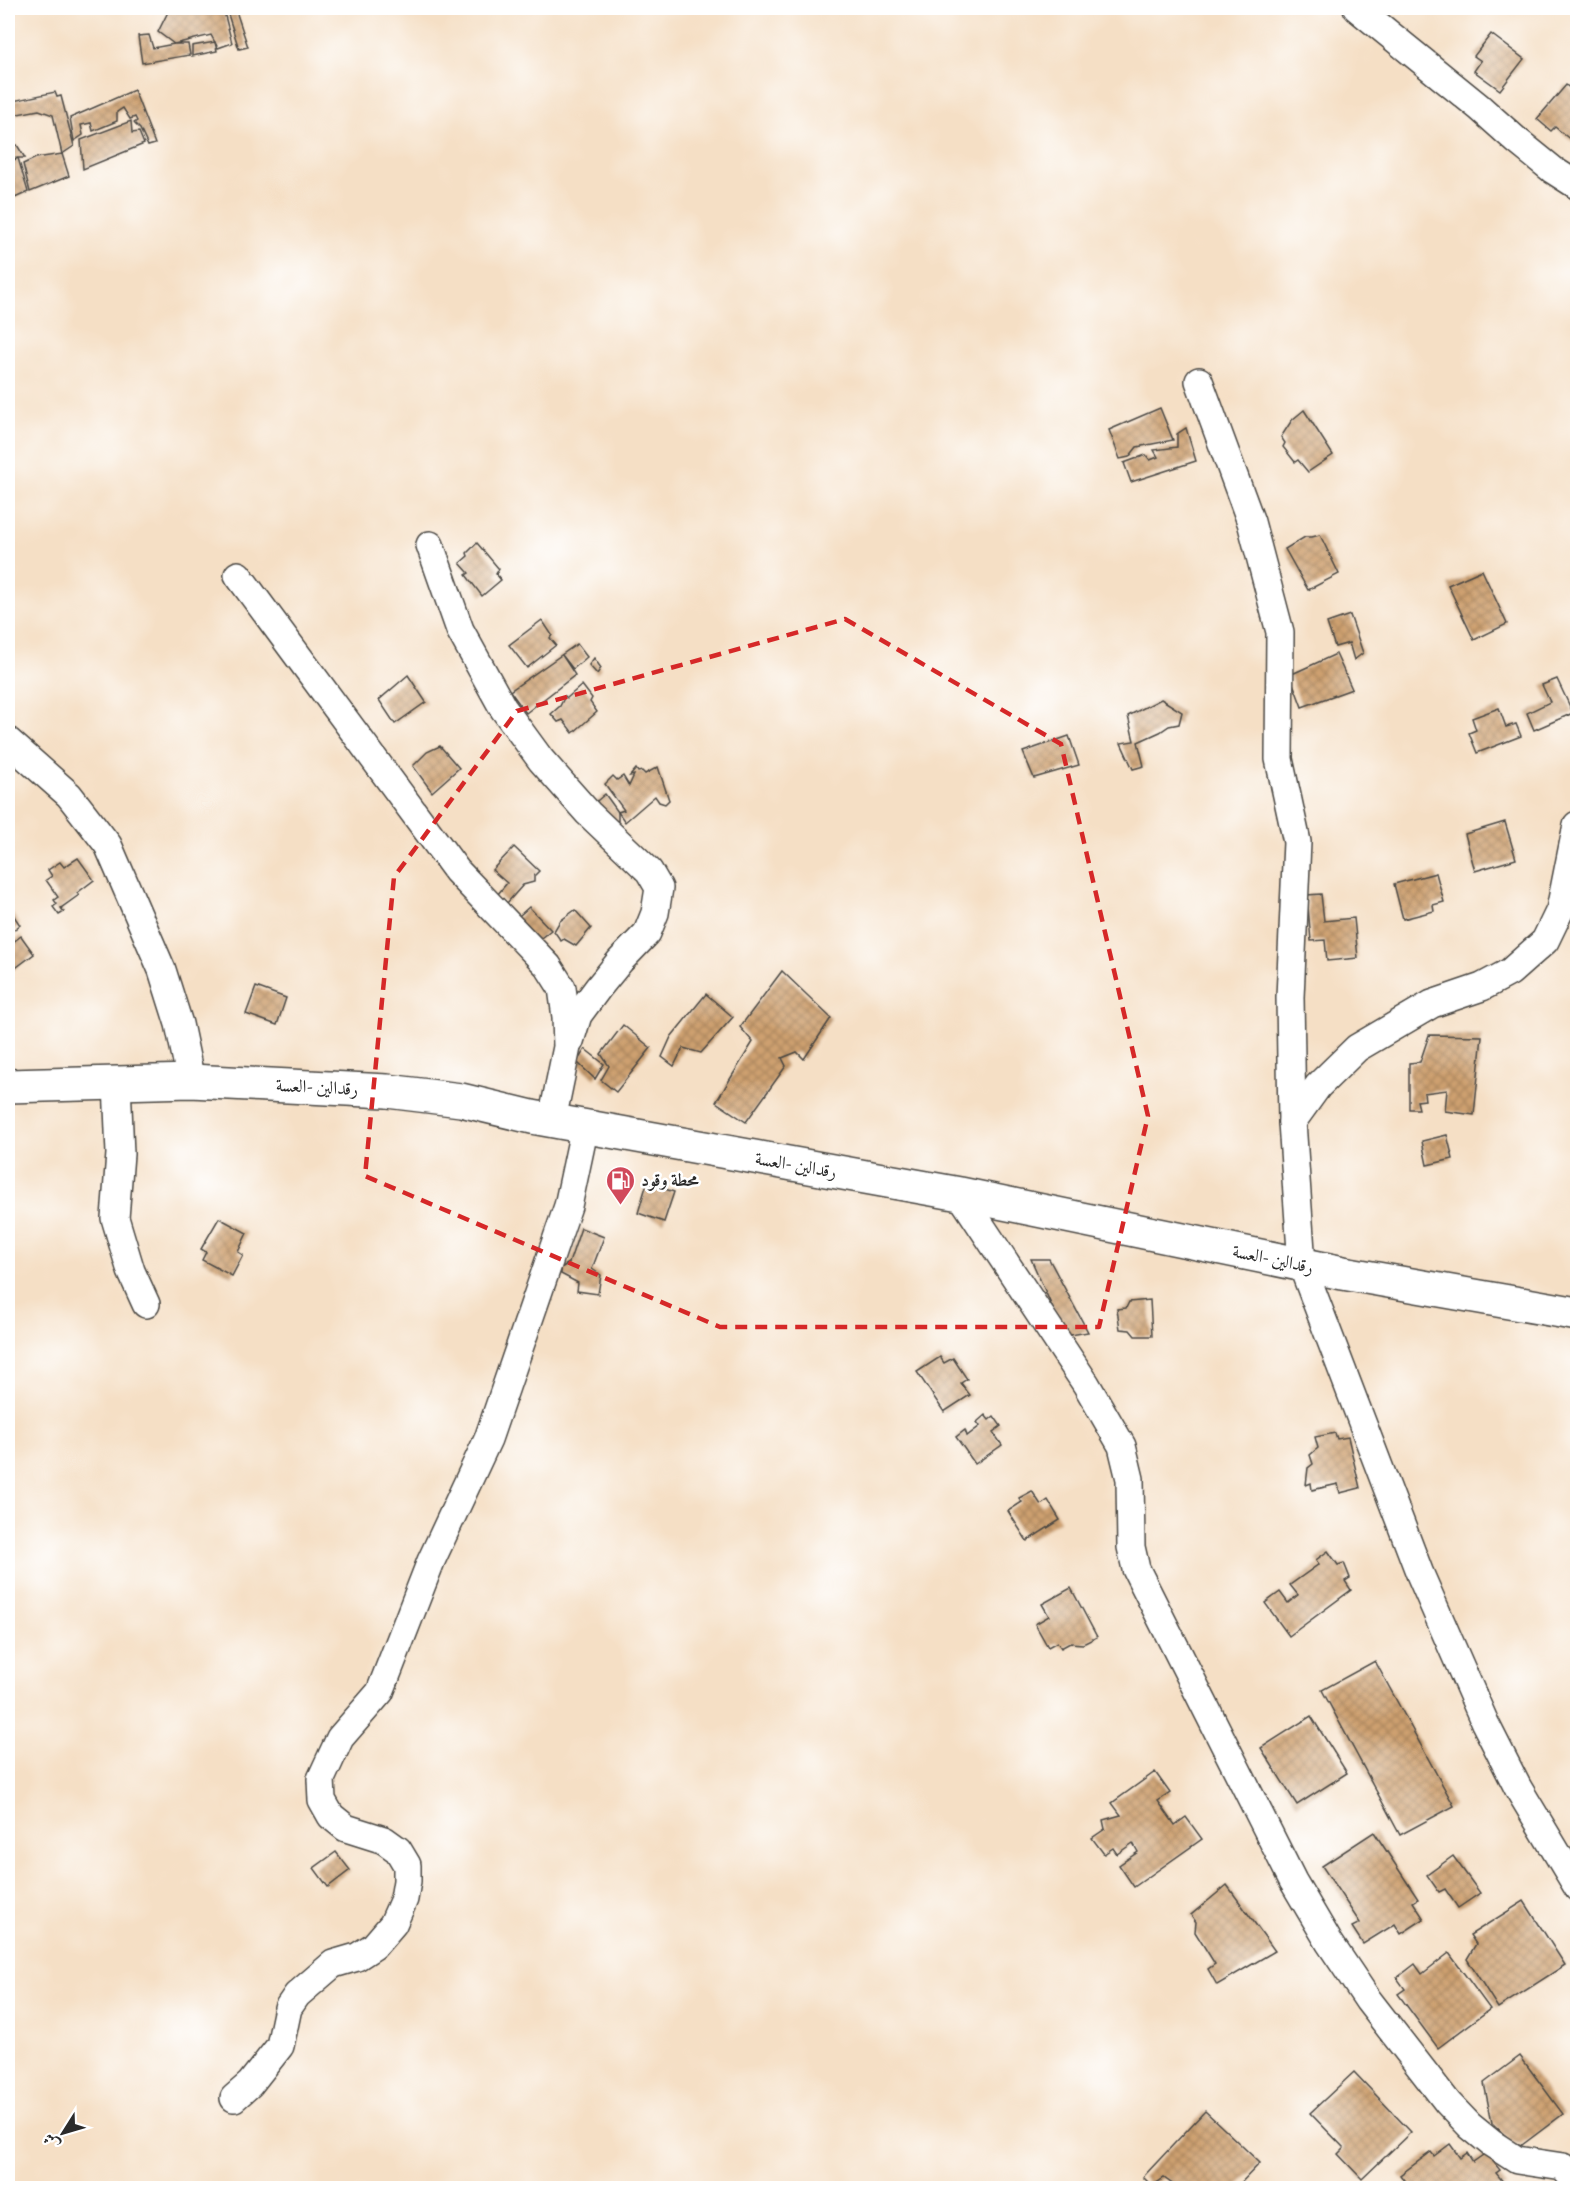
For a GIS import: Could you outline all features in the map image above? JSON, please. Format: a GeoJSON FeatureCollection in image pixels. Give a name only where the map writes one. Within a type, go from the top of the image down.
{"type":"FeatureCollection","features":[{"type":"Feature","properties":{"kind":"main road","name":"رقدالين -العسة"},"geometry":{"type":"LineString","coordinates":[[8,1086],[191,1081],[387,1091],[461,1100],[552,1120],[960,1194],[1302,1265],[1578,1314]]}},
{"type":"Feature","properties":{"kind":"street"},"geometry":{"type":"LineString","coordinates":[[1357,8],[1534,155],[1578,186]]}},
{"type":"Feature","properties":{"kind":"street"},"geometry":{"type":"LineString","coordinates":[[1199,381],[1251,522],[1280,632],[1279,759],[1297,842],[1290,997],[1292,1122],[1302,1265],[1420,1574],[1457,1659],[1518,1788],[1578,1888]]}},
{"type":"Feature","properties":{"kind":"street"},"geometry":{"type":"LineString","coordinates":[[430,545],[460,630],[503,708],[541,760],[588,813],[649,871],[659,888],[655,913],[647,933],[620,961],[579,1016],[567,1047],[552,1120]]}},
{"type":"Feature","properties":{"kind":"street"},"geometry":{"type":"LineString","coordinates":[[238,575],[457,871],[548,966],[562,988],[567,1047]]}},
{"type":"Feature","properties":{"kind":"street"},"geometry":{"type":"LineString","coordinates":[[8,741],[69,795],[108,845],[162,970],[179,1024],[191,1081]]}},
{"type":"Feature","properties":{"kind":"street"},"geometry":{"type":"LineString","coordinates":[[1292,1122],[1318,1086],[1356,1048],[1432,1004],[1482,987],[1510,972],[1545,940],[1560,910],[1577,825]]}},
{"type":"Feature","properties":{"kind":"street"},"geometry":{"type":"LineString","coordinates":[[117,1083],[120,1154],[115,1218],[131,1271],[146,1304]]}},
{"type":"Feature","properties":{"kind":"street"},"geometry":{"type":"LineString","coordinates":[[234,2098],[250,2084],[280,2046],[288,2008],[297,1995],[333,1964],[357,1957],[374,1946],[393,1924],[404,1899],[407,1881],[406,1865],[398,1850],[384,1840],[346,1828],[331,1816],[322,1800],[321,1779],[340,1738],[380,1692],[431,1561],[488,1439],[568,1206],[585,1126]]}},
{"type":"Feature","properties":{"kind":"street"},"geometry":{"type":"LineString","coordinates":[[960,1194],[1086,1384],[1122,1446],[1130,1479],[1131,1547],[1136,1569],[1293,1881],[1329,1942],[1368,2000],[1448,2103],[1470,2126],[1517,2160],[1573,2168]]}},
{"type":"Feature","properties":{"kind":"highlighted area"},"geometry":{"type":"Polygon","coordinates":[[[845,619],[1061,744],[1148,1116],[1099,1327],[720,1327],[365,1176],[394,877],[517,711],[845,619]]]}},
{"type":"Feature","properties":{"kind":"building"},"geometry":{"type":"Polygon","coordinates":[[[170,8],[223,8],[232,43],[218,48],[211,35],[174,44],[158,32],[170,8]]]}},
{"type":"Feature","properties":{"kind":"building"},"geometry":{"type":"Polygon","coordinates":[[[226,8],[235,8],[248,47],[239,49],[226,8]]]}},
{"type":"Feature","properties":{"kind":"building"},"geometry":{"type":"Polygon","coordinates":[[[1491,34],[1524,59],[1500,90],[1474,71],[1481,61],[1474,56],[1491,34]]]}},
{"type":"Feature","properties":{"kind":"building"},"geometry":{"type":"Polygon","coordinates":[[[149,35],[153,48],[188,44],[190,55],[142,63],[138,36],[149,35]]]}},
{"type":"Feature","properties":{"kind":"building"},"geometry":{"type":"Polygon","coordinates":[[[215,42],[217,51],[192,56],[192,46],[215,42]]]}},
{"type":"Feature","properties":{"kind":"building"},"geometry":{"type":"Polygon","coordinates":[[[1566,85],[1578,95],[1578,146],[1555,127],[1551,131],[1537,119],[1566,85]]]}},
{"type":"Feature","properties":{"kind":"building"},"geometry":{"type":"Polygon","coordinates":[[[134,90],[155,144],[148,146],[140,129],[134,123],[137,121],[135,117],[130,119],[123,108],[117,112],[117,121],[93,131],[91,123],[81,125],[83,135],[74,141],[70,118],[134,90]]]}},
{"type":"Feature","properties":{"kind":"building"},"geometry":{"type":"Polygon","coordinates":[[[55,92],[57,97],[61,96],[74,146],[62,154],[53,115],[39,110],[12,115],[15,144],[8,146],[8,102],[55,92]]]}},
{"type":"Feature","properties":{"kind":"building"},"geometry":{"type":"Polygon","coordinates":[[[131,121],[132,133],[139,132],[144,144],[83,169],[81,140],[131,121]]]}},
{"type":"Feature","properties":{"kind":"building"},"geometry":{"type":"Polygon","coordinates":[[[17,145],[25,158],[10,159],[8,148],[17,145]]]}},
{"type":"Feature","properties":{"kind":"building"},"geometry":{"type":"Polygon","coordinates":[[[62,154],[69,176],[30,192],[23,164],[36,158],[62,154]]]}},
{"type":"Feature","properties":{"kind":"building"},"geometry":{"type":"Polygon","coordinates":[[[18,158],[28,192],[15,198],[8,175],[8,163],[18,158]]]}},
{"type":"Feature","properties":{"kind":"building"},"geometry":{"type":"Polygon","coordinates":[[[1160,408],[1173,440],[1137,447],[1129,457],[1120,459],[1109,430],[1160,408]]]}},
{"type":"Feature","properties":{"kind":"building"},"geometry":{"type":"Polygon","coordinates":[[[1304,410],[1333,455],[1308,472],[1298,460],[1295,462],[1283,447],[1285,443],[1281,437],[1292,420],[1304,410]]]}},
{"type":"Feature","properties":{"kind":"building"},"geometry":{"type":"Polygon","coordinates":[[[1186,428],[1196,461],[1131,482],[1124,463],[1146,455],[1150,460],[1158,457],[1154,450],[1177,447],[1177,434],[1186,428]]]}},
{"type":"Feature","properties":{"kind":"building"},"geometry":{"type":"Polygon","coordinates":[[[1320,535],[1339,574],[1308,590],[1285,549],[1305,537],[1320,535]]]}},
{"type":"Feature","properties":{"kind":"building"},"geometry":{"type":"Polygon","coordinates":[[[477,543],[499,569],[496,574],[501,580],[482,596],[466,575],[469,573],[460,563],[477,543]]]}},
{"type":"Feature","properties":{"kind":"building"},"geometry":{"type":"Polygon","coordinates":[[[1482,570],[1507,624],[1474,640],[1448,585],[1482,570]]]}},
{"type":"Feature","properties":{"kind":"building"},"geometry":{"type":"Polygon","coordinates":[[[1350,615],[1363,653],[1354,660],[1349,643],[1335,647],[1327,623],[1350,615]]]}},
{"type":"Feature","properties":{"kind":"building"},"geometry":{"type":"Polygon","coordinates":[[[542,620],[552,635],[550,638],[556,645],[527,668],[509,645],[542,620]]]}},
{"type":"Feature","properties":{"kind":"building"},"geometry":{"type":"Polygon","coordinates":[[[577,644],[587,657],[573,669],[562,655],[575,675],[526,713],[510,691],[577,644]]]}},
{"type":"Feature","properties":{"kind":"building"},"geometry":{"type":"Polygon","coordinates":[[[1336,654],[1352,689],[1302,707],[1290,675],[1336,654]]]}},
{"type":"Feature","properties":{"kind":"building"},"geometry":{"type":"Polygon","coordinates":[[[594,658],[601,668],[597,674],[589,665],[594,658]]]}},
{"type":"Feature","properties":{"kind":"building"},"geometry":{"type":"Polygon","coordinates":[[[408,675],[426,702],[395,724],[379,700],[408,675]]]}},
{"type":"Feature","properties":{"kind":"building"},"geometry":{"type":"Polygon","coordinates":[[[1557,679],[1573,713],[1534,730],[1527,713],[1550,702],[1542,685],[1557,679]]]}},
{"type":"Feature","properties":{"kind":"building"},"geometry":{"type":"Polygon","coordinates":[[[582,685],[592,698],[590,702],[597,712],[573,733],[563,720],[558,722],[551,714],[560,706],[565,696],[567,698],[582,685]]]}},
{"type":"Feature","properties":{"kind":"building"},"geometry":{"type":"Polygon","coordinates":[[[1161,699],[1182,712],[1179,724],[1169,726],[1138,742],[1144,766],[1133,769],[1121,743],[1134,741],[1128,716],[1161,699]]]}},
{"type":"Feature","properties":{"kind":"building"},"geometry":{"type":"Polygon","coordinates":[[[1499,708],[1506,727],[1516,724],[1521,736],[1477,753],[1469,733],[1476,730],[1472,718],[1499,708]]]}},
{"type":"Feature","properties":{"kind":"building"},"geometry":{"type":"Polygon","coordinates":[[[1069,736],[1079,765],[1034,778],[1023,752],[1069,736]]]}},
{"type":"Feature","properties":{"kind":"building"},"geometry":{"type":"Polygon","coordinates":[[[440,746],[459,768],[432,792],[413,766],[427,752],[440,746]]]}},
{"type":"Feature","properties":{"kind":"building"},"geometry":{"type":"Polygon","coordinates":[[[658,767],[669,800],[665,804],[659,802],[655,796],[625,822],[618,812],[624,810],[605,784],[613,776],[617,780],[623,776],[629,786],[634,775],[630,776],[636,769],[645,774],[658,767]]]}},
{"type":"Feature","properties":{"kind":"building"},"geometry":{"type":"Polygon","coordinates":[[[605,794],[618,812],[618,821],[608,827],[591,806],[605,794]]]}},
{"type":"Feature","properties":{"kind":"building"},"geometry":{"type":"Polygon","coordinates":[[[1505,822],[1516,859],[1475,871],[1465,834],[1505,822]]]}},
{"type":"Feature","properties":{"kind":"building"},"geometry":{"type":"Polygon","coordinates":[[[514,847],[539,871],[534,876],[534,882],[523,885],[507,903],[498,894],[507,883],[492,870],[514,847]]]}},
{"type":"Feature","properties":{"kind":"building"},"geometry":{"type":"Polygon","coordinates":[[[78,858],[94,880],[61,908],[64,912],[59,915],[53,907],[57,904],[54,900],[58,897],[46,880],[52,876],[48,870],[60,862],[64,867],[78,858]]]}},
{"type":"Feature","properties":{"kind":"building"},"geometry":{"type":"Polygon","coordinates":[[[1436,873],[1444,902],[1433,905],[1434,911],[1403,919],[1394,884],[1436,873]]]}},
{"type":"Feature","properties":{"kind":"building"},"geometry":{"type":"Polygon","coordinates":[[[1321,894],[1324,921],[1354,918],[1358,958],[1327,961],[1325,940],[1311,941],[1307,895],[1321,894]]]}},
{"type":"Feature","properties":{"kind":"building"},"geometry":{"type":"Polygon","coordinates":[[[8,907],[20,925],[8,934],[8,907]]]}},
{"type":"Feature","properties":{"kind":"building"},"geometry":{"type":"Polygon","coordinates":[[[529,907],[551,930],[532,945],[511,923],[529,907]]]}},
{"type":"Feature","properties":{"kind":"building"},"geometry":{"type":"Polygon","coordinates":[[[575,910],[591,928],[576,946],[564,939],[561,941],[554,931],[560,921],[575,910]]]}},
{"type":"Feature","properties":{"kind":"building"},"geometry":{"type":"Polygon","coordinates":[[[21,936],[34,954],[13,970],[8,962],[8,946],[21,936]]]}},
{"type":"Feature","properties":{"kind":"building"},"geometry":{"type":"Polygon","coordinates":[[[782,971],[831,1018],[804,1059],[797,1052],[782,1058],[786,1066],[746,1122],[716,1102],[753,1042],[740,1027],[782,971]]]}},
{"type":"Feature","properties":{"kind":"building"},"geometry":{"type":"Polygon","coordinates":[[[256,987],[286,998],[277,1025],[246,1014],[256,987]]]}},
{"type":"Feature","properties":{"kind":"building"},"geometry":{"type":"Polygon","coordinates":[[[706,994],[733,1017],[701,1053],[683,1048],[674,1066],[662,1057],[671,1037],[706,994]]]}},
{"type":"Feature","properties":{"kind":"building"},"geometry":{"type":"Polygon","coordinates":[[[623,1025],[651,1048],[616,1092],[601,1080],[609,1066],[601,1054],[623,1025]]]}},
{"type":"Feature","properties":{"kind":"building"},"geometry":{"type":"Polygon","coordinates":[[[1429,1035],[1482,1036],[1474,1115],[1445,1111],[1447,1090],[1424,1093],[1425,1100],[1417,1101],[1419,1109],[1409,1109],[1409,1063],[1420,1062],[1429,1035]]]}},
{"type":"Feature","properties":{"kind":"building"},"geometry":{"type":"Polygon","coordinates":[[[585,1049],[604,1064],[595,1079],[577,1062],[585,1049]]]}},
{"type":"Feature","properties":{"kind":"building"},"geometry":{"type":"Polygon","coordinates":[[[1447,1135],[1453,1159],[1427,1165],[1422,1141],[1447,1135]]]}},
{"type":"Feature","properties":{"kind":"building"},"geometry":{"type":"Polygon","coordinates":[[[647,1183],[674,1192],[664,1222],[638,1213],[647,1183]]]}},
{"type":"Feature","properties":{"kind":"building"},"geometry":{"type":"Polygon","coordinates":[[[219,1218],[247,1233],[238,1252],[243,1255],[232,1276],[202,1260],[206,1252],[201,1249],[219,1218]]]}},
{"type":"Feature","properties":{"kind":"building"},"geometry":{"type":"Polygon","coordinates":[[[581,1228],[604,1237],[592,1269],[601,1275],[598,1294],[577,1291],[578,1283],[561,1274],[561,1268],[569,1263],[581,1228]]]}},
{"type":"Feature","properties":{"kind":"building"},"geometry":{"type":"Polygon","coordinates":[[[1031,1259],[1049,1259],[1088,1332],[1065,1336],[1031,1259]]]}},
{"type":"Feature","properties":{"kind":"building"},"geometry":{"type":"Polygon","coordinates":[[[1150,1300],[1152,1336],[1135,1336],[1130,1330],[1120,1329],[1117,1309],[1126,1308],[1129,1302],[1150,1300]]]}},
{"type":"Feature","properties":{"kind":"building"},"geometry":{"type":"Polygon","coordinates":[[[940,1357],[944,1363],[953,1358],[967,1379],[961,1383],[970,1395],[944,1412],[917,1372],[940,1357]]]}},
{"type":"Feature","properties":{"kind":"building"},"geometry":{"type":"Polygon","coordinates":[[[985,1415],[989,1420],[994,1416],[1001,1426],[993,1432],[1002,1445],[975,1464],[956,1437],[965,1430],[967,1436],[980,1426],[977,1422],[985,1415]]]}},
{"type":"Feature","properties":{"kind":"building"},"geometry":{"type":"Polygon","coordinates":[[[1335,1433],[1337,1439],[1348,1437],[1360,1488],[1340,1493],[1338,1484],[1312,1490],[1311,1483],[1306,1485],[1308,1468],[1313,1464],[1310,1455],[1318,1448],[1315,1437],[1335,1433]]]}},
{"type":"Feature","properties":{"kind":"building"},"geometry":{"type":"Polygon","coordinates":[[[1032,1491],[1041,1505],[1048,1500],[1060,1520],[1027,1541],[1008,1511],[1022,1502],[1019,1498],[1032,1491]]]}},
{"type":"Feature","properties":{"kind":"building"},"geometry":{"type":"Polygon","coordinates":[[[1328,1551],[1338,1565],[1344,1563],[1350,1578],[1345,1581],[1351,1590],[1289,1636],[1265,1603],[1280,1592],[1288,1603],[1298,1595],[1290,1585],[1319,1564],[1316,1560],[1328,1551]]]}},
{"type":"Feature","properties":{"kind":"building"},"geometry":{"type":"Polygon","coordinates":[[[1071,1588],[1097,1637],[1083,1644],[1070,1643],[1061,1648],[1057,1642],[1048,1647],[1035,1624],[1049,1616],[1042,1604],[1071,1588]]]}},
{"type":"Feature","properties":{"kind":"building"},"geometry":{"type":"Polygon","coordinates":[[[1375,1661],[1454,1806],[1400,1835],[1322,1690],[1375,1661]]]}},
{"type":"Feature","properties":{"kind":"building"},"geometry":{"type":"Polygon","coordinates":[[[1311,1716],[1347,1773],[1297,1805],[1261,1748],[1311,1716]]]}},
{"type":"Feature","properties":{"kind":"building"},"geometry":{"type":"Polygon","coordinates":[[[1155,1772],[1170,1793],[1158,1801],[1175,1825],[1186,1817],[1202,1839],[1134,1887],[1119,1865],[1138,1852],[1133,1843],[1117,1854],[1113,1848],[1104,1854],[1092,1838],[1105,1829],[1103,1820],[1121,1815],[1112,1803],[1155,1772]]]}},
{"type":"Feature","properties":{"kind":"building"},"geometry":{"type":"Polygon","coordinates":[[[1374,1832],[1418,1899],[1413,1902],[1424,1919],[1401,1934],[1395,1924],[1363,1944],[1352,1927],[1360,1923],[1322,1866],[1374,1832]]]}},
{"type":"Feature","properties":{"kind":"building"},"geometry":{"type":"Polygon","coordinates":[[[336,1852],[350,1870],[328,1887],[314,1868],[336,1852]]]}},
{"type":"Feature","properties":{"kind":"building"},"geometry":{"type":"Polygon","coordinates":[[[1453,1856],[1480,1893],[1458,1908],[1445,1889],[1439,1892],[1427,1875],[1453,1856]]]}},
{"type":"Feature","properties":{"kind":"building"},"geometry":{"type":"Polygon","coordinates":[[[1227,1885],[1275,1951],[1217,1985],[1208,1969],[1215,1964],[1195,1932],[1196,1922],[1191,1915],[1227,1885]]]}},
{"type":"Feature","properties":{"kind":"building"},"geometry":{"type":"Polygon","coordinates":[[[1524,1901],[1565,1965],[1498,2008],[1467,1959],[1476,1944],[1470,1935],[1524,1901]]]}},
{"type":"Feature","properties":{"kind":"building"},"geometry":{"type":"Polygon","coordinates":[[[1449,1953],[1490,2009],[1438,2048],[1398,1994],[1405,1989],[1397,1978],[1415,1964],[1422,1974],[1449,1953]]]}},
{"type":"Feature","properties":{"kind":"building"},"geometry":{"type":"Polygon","coordinates":[[[1520,2056],[1563,2114],[1522,2145],[1512,2142],[1492,2123],[1484,2083],[1520,2056]]]}},
{"type":"Feature","properties":{"kind":"building"},"geometry":{"type":"Polygon","coordinates":[[[1354,2072],[1411,2132],[1362,2179],[1338,2154],[1344,2148],[1310,2113],[1354,2072]]]}},
{"type":"Feature","properties":{"kind":"building"},"geometry":{"type":"Polygon","coordinates":[[[1205,2111],[1260,2163],[1236,2188],[1178,2188],[1164,2178],[1152,2186],[1143,2177],[1205,2111]]]}},
{"type":"Feature","properties":{"kind":"building"},"geometry":{"type":"Polygon","coordinates":[[[1450,2144],[1460,2158],[1467,2153],[1473,2162],[1486,2153],[1500,2170],[1496,2173],[1508,2188],[1410,2188],[1400,2175],[1431,2152],[1434,2156],[1450,2144]]]}},
{"type":"Feature","properties":{"kind":"place","name":"محطة وقود"},"geometry":{"type":"Point","coordinates":[620,1206]}}]}
